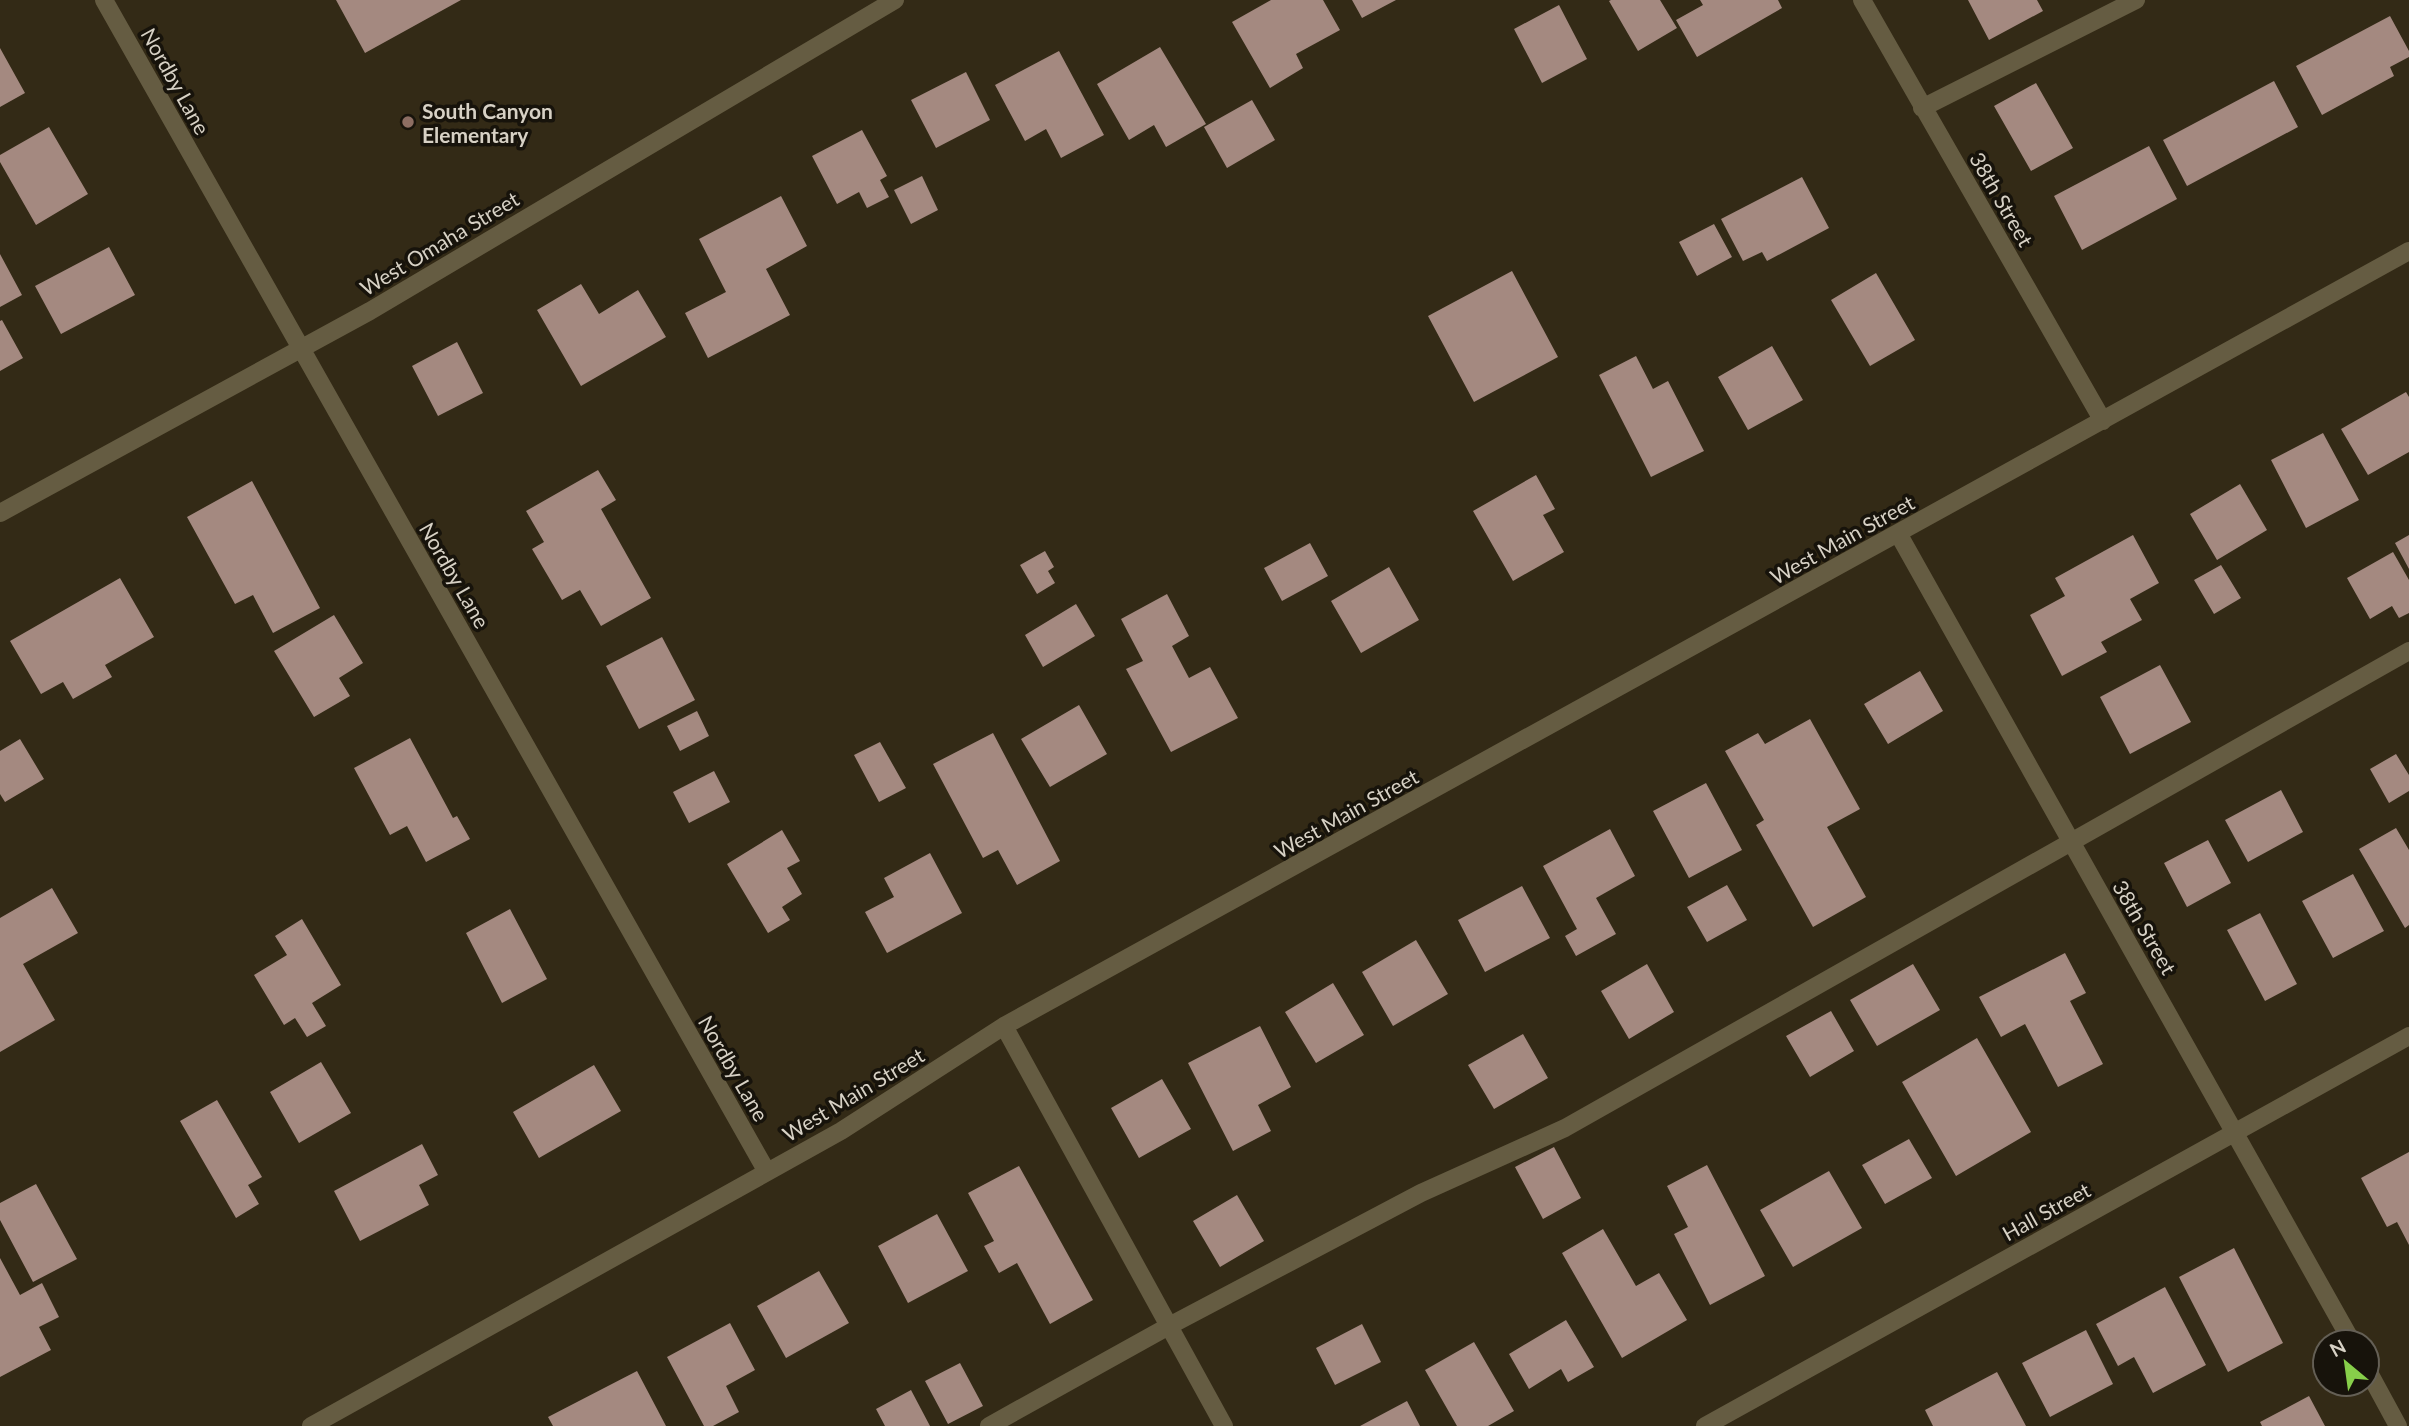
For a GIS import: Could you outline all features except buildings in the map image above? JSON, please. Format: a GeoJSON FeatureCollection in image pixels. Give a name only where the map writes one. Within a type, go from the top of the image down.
{"type":"FeatureCollection","features":[{"type":"Feature","properties":{"kind":"street","name":"Nordby Lane"},"geometry":{"type":"LineString","coordinates":[[104,0],[767,1171]]}},
{"type":"Feature","properties":{"kind":"street","name":"West Omaha Street"},"geometry":{"type":"LineString","coordinates":[[0,513],[382,304],[895,0]]}},
{"type":"Feature","properties":{"kind":"street","name":"38th Street"},"geometry":{"type":"LineString","coordinates":[[1862,0],[2103,421]]}},
{"type":"Feature","properties":{"kind":"street"},"geometry":{"type":"LineString","coordinates":[[1922,108],[2136,0]]}},
{"type":"Feature","properties":{"kind":"street","name":"West Main Street"},"geometry":{"type":"LineString","coordinates":[[312,1426],[841,1131],[1004,1026],[1899,535],[2409,251]]}},
{"type":"Feature","properties":{"kind":"street","name":"38th Street"},"geometry":{"type":"LineString","coordinates":[[1899,535],[2344,1328]]}},
{"type":"Feature","properties":{"kind":"street"},"geometry":{"type":"LineString","coordinates":[[989,1426],[1169,1326],[1421,1193],[1564,1128],[2409,651]]}},
{"type":"Feature","properties":{"kind":"street"},"geometry":{"type":"LineString","coordinates":[[1004,1026],[1224,1426]]}},
{"type":"Feature","properties":{"kind":"street","name":"Hall Street"},"geometry":{"type":"LineString","coordinates":[[1705,1426],[2409,1036]]}},
{"type":"Feature","properties":{"kind":"street"},"geometry":{"type":"LineString","coordinates":[[2381,1395],[2398,1426]]}},
{"type":"Feature","properties":{"kind":"place","name":"South Canyon Elementary"},"geometry":{"type":"Point","coordinates":[408,122]}}]}
